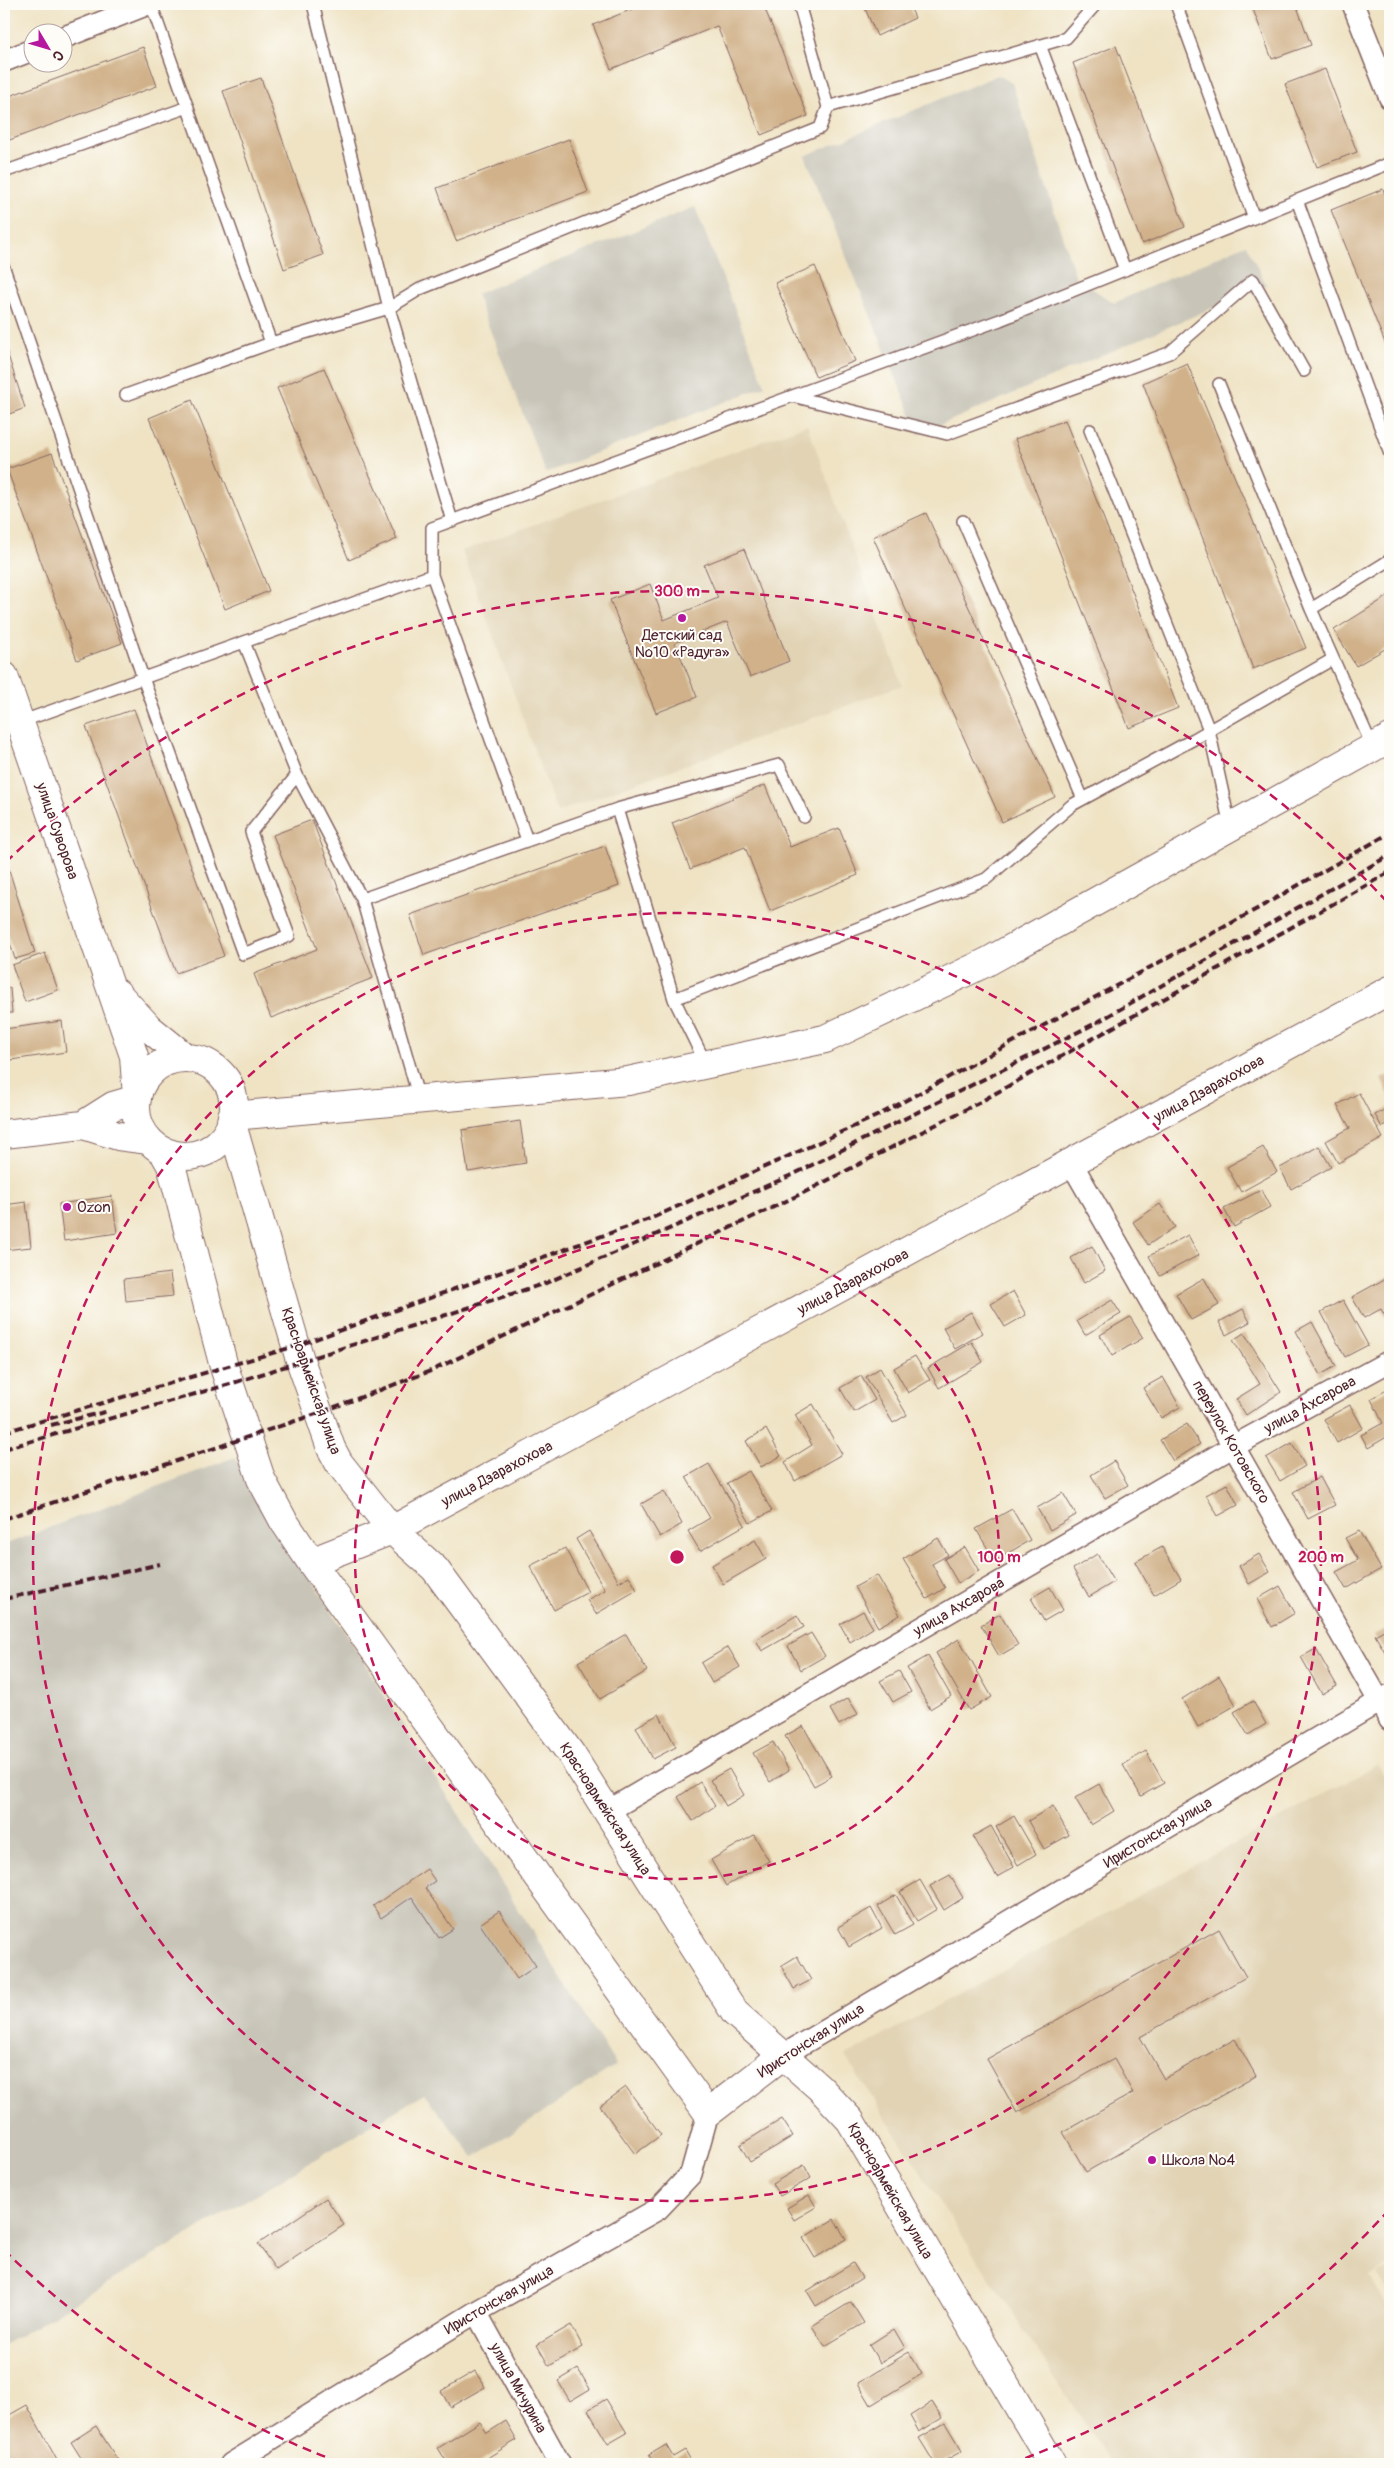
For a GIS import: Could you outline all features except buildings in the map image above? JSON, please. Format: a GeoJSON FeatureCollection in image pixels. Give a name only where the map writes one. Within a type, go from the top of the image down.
{"type":"FeatureCollection","features":[{"type":"Feature","properties":{"kind":"street"},"geometry":{"type":"LineString","coordinates":[[72,34],[150,4]]}},
{"type":"Feature","properties":{"kind":"street"},"geometry":{"type":"LineString","coordinates":[[1353,4],[1390,98]]}},
{"type":"Feature","properties":{"kind":"street"},"geometry":{"type":"LineString","coordinates":[[4,61],[22,54]]}},
{"type":"Feature","properties":{"kind":"street","name":"улица Суворова"},"geometry":{"type":"LineString","coordinates":[[4,676],[134,1056],[137,1098]]}},
{"type":"Feature","properties":{"kind":"street"},"geometry":{"type":"LineString","coordinates":[[4,1134],[83,1125],[156,1145],[186,1156],[200,1153],[220,1140],[232,1118],[298,1109],[628,1081],[825,1039],[987,962],[1381,743]]}},
{"type":"Feature","properties":{"kind":"street","name":"улица Суворова"},"geometry":{"type":"LineString","coordinates":[[111,986],[149,1028],[186,1058]]}},
{"type":"Feature","properties":{"kind":"street","name":"улица Дзарахохова"},"geometry":{"type":"LineString","coordinates":[[311,1562],[392,1530],[1072,1164],[1390,990]]}},
{"type":"Feature","properties":{"kind":"street"},"geometry":{"type":"LineString","coordinates":[[298,1109],[228,1084],[210,1065],[186,1058],[170,1060],[155,1068],[143,1081],[137,1098],[138,1121],[171,1165],[224,1367],[261,1479],[283,1520],[311,1562],[708,2113]]}},
{"type":"Feature","properties":{"kind":"street","name":"Красноармейская улица"},"geometry":{"type":"LineString","coordinates":[[228,1084],[233,1103],[232,1118],[300,1360],[331,1448],[349,1478],[392,1530],[435,1570],[571,1754],[734,2013],[820,2088],[850,2120],[1052,2464]]}},
{"type":"Feature","properties":{"kind":"street"},"geometry":{"type":"LineString","coordinates":[[83,1125],[113,1106],[137,1098]]}},
{"type":"Feature","properties":{"kind":"street","name":"переулок Котовского"},"geometry":{"type":"LineString","coordinates":[[1072,1164],[1234,1446],[1385,1698],[1390,1720]]}},
{"type":"Feature","properties":{"kind":"street","name":"улица Ахсарова"},"geometry":{"type":"LineString","coordinates":[[608,1811],[1234,1446],[1390,1362]]}},
{"type":"Feature","properties":{"kind":"street","name":"Иристонская улица"},"geometry":{"type":"LineString","coordinates":[[231,2464],[476,2312],[658,2209],[691,2174],[708,2113],[782,2056],[1385,1698]]}},
{"type":"Feature","properties":{"kind":"street","name":"улица Мичурина"},"geometry":{"type":"LineString","coordinates":[[476,2312],[560,2464]]}},
{"type":"Feature","properties":{"kind":"lane"},"geometry":{"type":"LineString","coordinates":[[150,4],[271,343]]}},
{"type":"Feature","properties":{"kind":"lane"},"geometry":{"type":"LineString","coordinates":[[313,4],[389,308],[452,521]]}},
{"type":"Feature","properties":{"kind":"lane"},"geometry":{"type":"LineString","coordinates":[[126,394],[271,343],[389,308],[420,289],[820,128],[828,107],[798,4]]}},
{"type":"Feature","properties":{"kind":"lane"},"geometry":{"type":"LineString","coordinates":[[828,107],[1066,38],[1096,4]]}},
{"type":"Feature","properties":{"kind":"lane"},"geometry":{"type":"LineString","coordinates":[[1176,4],[1254,218]]}},
{"type":"Feature","properties":{"kind":"lane"},"geometry":{"type":"LineString","coordinates":[[1040,45],[1125,270]]}},
{"type":"Feature","properties":{"kind":"lane"},"geometry":{"type":"LineString","coordinates":[[4,172],[188,107]]}},
{"type":"Feature","properties":{"kind":"lane"},"geometry":{"type":"LineString","coordinates":[[527,840],[432,574],[432,528],[1000,320],[1390,163]]}},
{"type":"Feature","properties":{"kind":"lane"},"geometry":{"type":"LineString","coordinates":[[1298,200],[1390,454]]}},
{"type":"Feature","properties":{"kind":"lane"},"geometry":{"type":"LineString","coordinates":[[4,268],[143,678],[243,954],[289,936],[251,832],[297,775]]}},
{"type":"Feature","properties":{"kind":"lane"},"geometry":{"type":"LineString","coordinates":[[792,396],[947,434],[1169,353],[1253,280],[1304,371]]}},
{"type":"Feature","properties":{"kind":"lane"},"geometry":{"type":"LineString","coordinates":[[1219,384],[1333,659],[1381,743]]}},
{"type":"Feature","properties":{"kind":"lane"},"geometry":{"type":"LineString","coordinates":[[1090,430],[1209,730],[1230,828]]}},
{"type":"Feature","properties":{"kind":"lane"},"geometry":{"type":"LineString","coordinates":[[963,521],[1083,799]]}},
{"type":"Feature","properties":{"kind":"lane"},"geometry":{"type":"LineString","coordinates":[[1311,609],[1390,560]]}},
{"type":"Feature","properties":{"kind":"lane"},"geometry":{"type":"LineString","coordinates":[[20,722],[432,574]]}},
{"type":"Feature","properties":{"kind":"lane"},"geometry":{"type":"LineString","coordinates":[[244,642],[297,775],[362,899],[419,1099]]}},
{"type":"Feature","properties":{"kind":"lane"},"geometry":{"type":"LineString","coordinates":[[674,999],[986,878],[1072,805],[1333,659]]}},
{"type":"Feature","properties":{"kind":"lane"},"geometry":{"type":"LineString","coordinates":[[362,899],[616,809],[779,765],[804,817]]}},
{"type":"Feature","properties":{"kind":"lane"},"geometry":{"type":"LineString","coordinates":[[616,809],[674,999],[706,1064]]}},
{"type":"Feature","properties":{"kind":"shaded area"},"geometry":{"type":"Polygon","coordinates":[[[998,75],[1012,83],[1076,278],[1114,303],[1246,244],[1266,285],[919,434],[805,156],[998,75]]]}},
{"type":"Feature","properties":{"kind":"shaded area"},"geometry":{"type":"Polygon","coordinates":[[[695,207],[765,386],[546,473],[476,294],[695,207]]]}},
{"type":"Feature","properties":{"kind":"shaded area","name":"Детский сад №10 «Радуга»"},"geometry":{"type":"Polygon","coordinates":[[[807,425],[902,685],[557,812],[462,551],[807,425]]]}},
{"type":"Feature","properties":{"kind":"shaded area"},"geometry":{"type":"Polygon","coordinates":[[[235,1457],[616,2065],[474,2157],[424,2094],[4,2345],[4,1545],[235,1457]]]}},
{"type":"Feature","properties":{"kind":"shaded area","name":"Школа №4"},"geometry":{"type":"Polygon","coordinates":[[[1378,1765],[1390,1786],[1390,2264],[1370,2277],[1390,2311],[1390,2464],[1111,2464],[845,2056],[1378,1765]]]}},
{"type":"Feature","properties":{"kind":"shaded area"},"geometry":{"type":"Polygon","coordinates":[[[1390,2267],[1390,2297],[1377,2274],[1390,2267]]]}},
{"type":"Feature","properties":{"kind":"railway"},"geometry":{"type":"LineString","coordinates":[[4,1432],[296,1346],[652,1218],[879,1115],[1248,914],[1390,833]]}},
{"type":"Feature","properties":{"kind":"railway"},"geometry":{"type":"LineString","coordinates":[[4,1449],[230,1384],[546,1283],[794,1174],[1094,1024],[1390,855]]}},
{"type":"Feature","properties":{"kind":"railway"},"geometry":{"type":"LineString","coordinates":[[4,1519],[319,1413],[433,1370],[807,1191],[980,1102],[1390,872]]}},
{"type":"Feature","properties":{"kind":"railway"},"geometry":{"type":"LineString","coordinates":[[51,1425],[109,1411]]}},
{"type":"Feature","properties":{"kind":"railway"},"geometry":{"type":"LineString","coordinates":[[4,1599],[160,1564]]}},
{"type":"Feature","properties":{"kind":"place","name":"Детский сад №10 «Радуга»"},"geometry":{"type":"Point","coordinates":[682,618]}},
{"type":"Feature","properties":{"kind":"place","name":"Ozon"},"geometry":{"type":"Point","coordinates":[67,1207]}},
{"type":"Feature","properties":{"kind":"place","name":"Школа №4"},"geometry":{"type":"Point","coordinates":[1152,2160]}}]}
